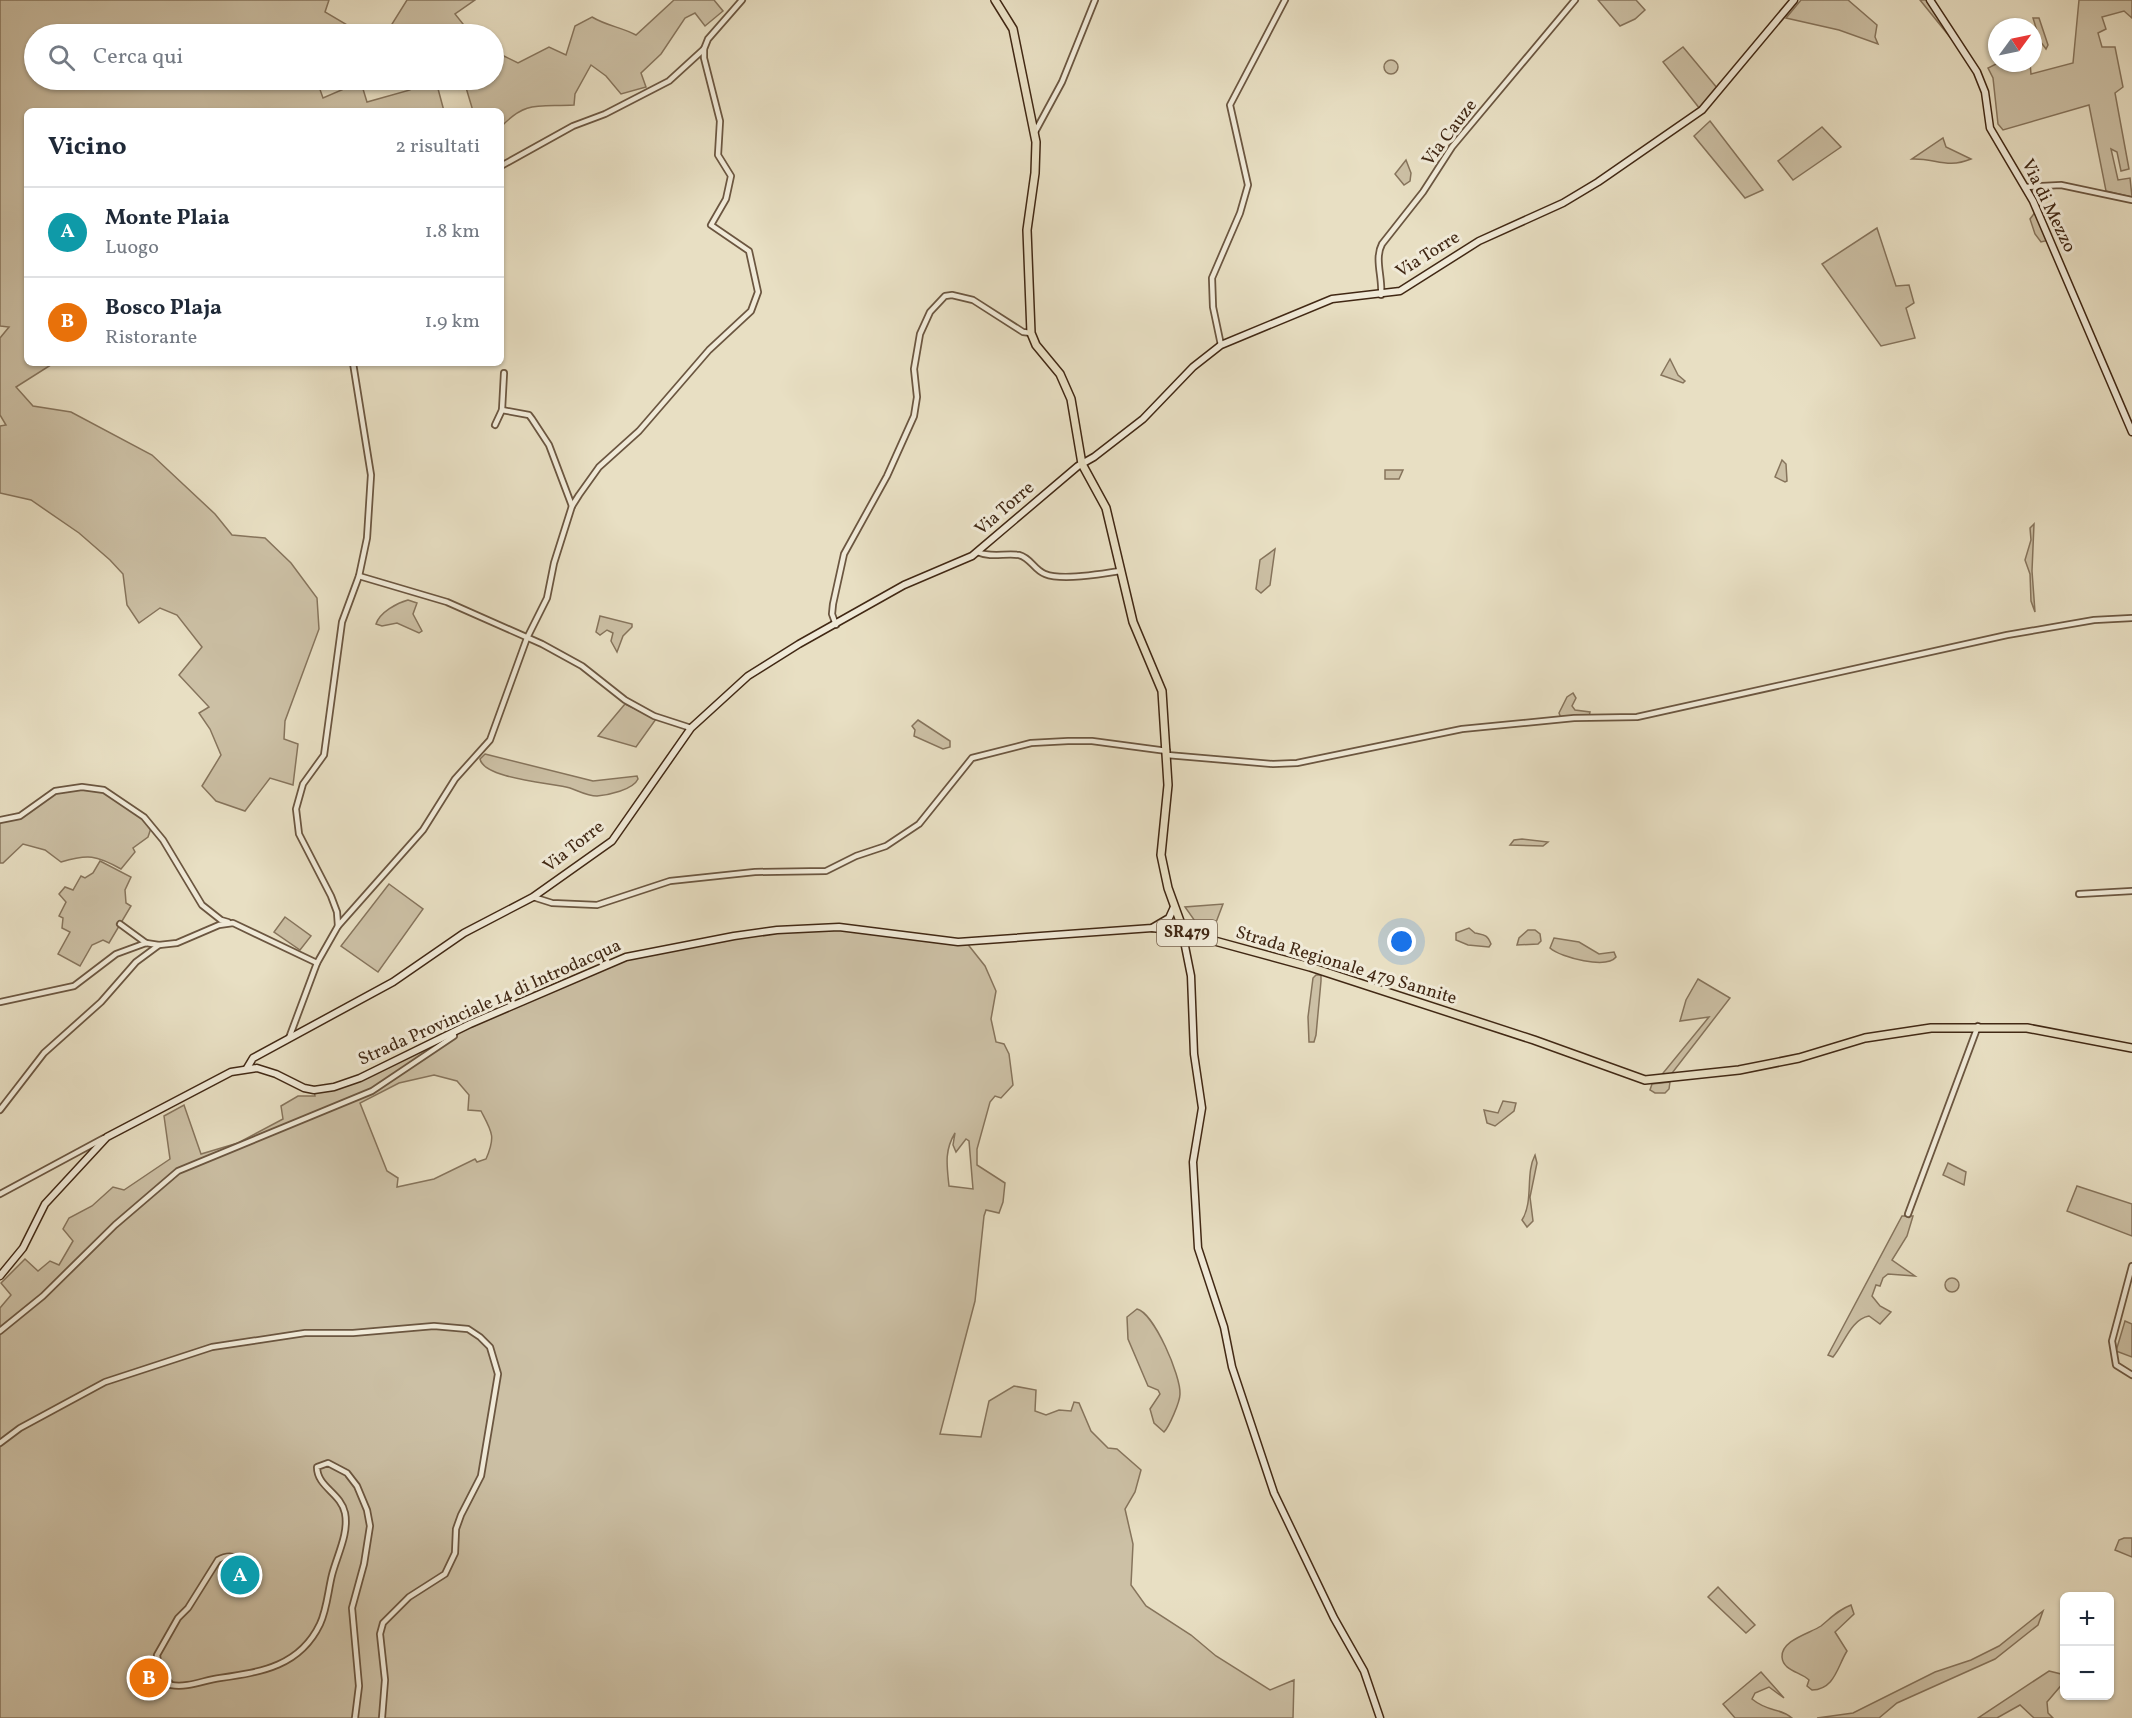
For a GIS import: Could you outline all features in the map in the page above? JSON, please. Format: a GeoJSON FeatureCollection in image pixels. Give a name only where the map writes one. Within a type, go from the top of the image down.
{"type":"FeatureCollection","features":[{"type":"Feature","properties":{"kind":"main road"},"geometry":{"type":"LineString","coordinates":[[995,0],[1013,29],[1035,132],[1036,160],[1027,230],[1030,333]]}},
{"type":"Feature","properties":{"kind":"main road","name":"Via Torre"},"geometry":{"type":"LineString","coordinates":[[247,1068],[253,1058],[393,982],[464,933],[533,897],[612,841],[691,728],[748,676],[904,585],[977,552],[1082,464],[1143,419],[1192,367],[1221,345],[1332,299],[1400,291],[1479,241],[1563,203],[1702,110],[1794,0]]}},
{"type":"Feature","properties":{"kind":"main road","name":"Via di Mezzo"},"geometry":{"type":"LineString","coordinates":[[1930,0],[1977,72],[1985,92],[1990,128],[2025,187],[2132,432]]}},
{"type":"Feature","properties":{"kind":"main road","name":"SR479"},"geometry":{"type":"LineString","coordinates":[[1030,333],[1068,390],[1075,413],[1082,464],[1106,508],[1133,622],[1162,691],[1168,785],[1161,855],[1174,907],[1186,932]]}},
{"type":"Feature","properties":{"kind":"main road"},"geometry":{"type":"LineString","coordinates":[[1152,928],[1169,918],[1174,907]]}},
{"type":"Feature","properties":{"kind":"main road","name":"Strada Provinciale 14 di Introdacqua"},"geometry":{"type":"LineString","coordinates":[[247,1068],[263,1069],[304,1088],[314,1090],[334,1087],[360,1078],[453,1032],[626,957],[734,936],[777,930],[839,927],[958,942],[1152,928],[1186,932]]}},
{"type":"Feature","properties":{"kind":"main road"},"geometry":{"type":"LineString","coordinates":[[1186,932],[1184,941],[1191,976],[1194,1054],[1202,1108],[1194,1162],[1198,1248],[1224,1327],[1232,1367],[1274,1493],[1334,1618],[1363,1669],[1380,1718]]}},
{"type":"Feature","properties":{"kind":"main road","name":"Strada Regionale 479 Sannite"},"geometry":{"type":"LineString","coordinates":[[1186,932],[1196,938],[1310,967],[1385,991],[1534,1040],[1645,1080],[1748,1069],[1873,1037],[1931,1028],[1978,1026],[2027,1028],[2132,1048]]}},
{"type":"Feature","properties":{"kind":"main road"},"geometry":{"type":"LineString","coordinates":[[0,1276],[23,1248],[45,1204],[106,1137],[223,1075],[247,1068]]}},
{"type":"Feature","properties":{"kind":"street"},"geometry":{"type":"LineString","coordinates":[[289,1038],[317,963],[338,926],[423,830],[455,779],[490,740],[527,638],[547,598],[554,563],[572,506],[599,467],[639,431],[709,350],[745,318],[758,297],[749,251],[711,225],[726,199],[731,176],[718,155],[720,121],[704,58],[704,49],[708,39],[742,0]]}},
{"type":"Feature","properties":{"kind":"street"},"geometry":{"type":"LineString","coordinates":[[1035,132],[1062,82],[1095,0]]}},
{"type":"Feature","properties":{"kind":"street"},"geometry":{"type":"LineString","coordinates":[[1221,345],[1215,315],[1212,278],[1240,213],[1248,185],[1230,105],[1285,0]]}},
{"type":"Feature","properties":{"kind":"street","name":"Via Cauze"},"geometry":{"type":"LineString","coordinates":[[1381,295],[1382,280],[1378,254],[1382,244],[1423,192],[1452,147],[1575,0]]}},
{"type":"Feature","properties":{"kind":"street"},"geometry":{"type":"LineString","coordinates":[[504,164],[573,126],[651,92],[682,71],[704,49]]}},
{"type":"Feature","properties":{"kind":"street"},"geometry":{"type":"LineString","coordinates":[[2025,187],[2061,185],[2132,200]]}},
{"type":"Feature","properties":{"kind":"street"},"geometry":{"type":"LineString","coordinates":[[836,625],[832,614],[833,604],[847,547],[887,476],[914,416],[917,397],[914,369],[920,334],[930,312],[945,296],[952,295],[973,300],[1023,332],[1030,333]]}},
{"type":"Feature","properties":{"kind":"street"},"geometry":{"type":"LineString","coordinates":[[338,926],[337,912],[327,887],[299,834],[296,809],[303,784],[324,755],[342,622],[359,576],[372,493],[353,366]]}},
{"type":"Feature","properties":{"kind":"street"},"geometry":{"type":"LineString","coordinates":[[495,425],[502,411],[504,374]]}},
{"type":"Feature","properties":{"kind":"street"},"geometry":{"type":"LineString","coordinates":[[502,411],[529,415],[532,419],[549,445],[572,506]]}},
{"type":"Feature","properties":{"kind":"street"},"geometry":{"type":"LineString","coordinates":[[977,552],[994,557],[1019,555],[1027,558],[1038,569],[1049,575],[1084,576],[1120,571]]}},
{"type":"Feature","properties":{"kind":"street"},"geometry":{"type":"LineString","coordinates":[[359,576],[447,602],[527,638],[582,666],[625,700],[654,716],[691,728]]}},
{"type":"Feature","properties":{"kind":"street"},"geometry":{"type":"LineString","coordinates":[[533,897],[552,903],[597,905],[670,881],[755,872],[826,871],[856,856],[886,846],[919,824],[972,758],[1031,743],[1075,741],[1273,764],[1297,763],[1462,729],[1574,718],[1637,717],[1671,712],[1802,680],[1884,665],[2006,636],[2085,621],[2132,618]]}},
{"type":"Feature","properties":{"kind":"street"},"geometry":{"type":"LineString","coordinates":[[0,820],[20,816],[56,791],[82,787],[104,790],[144,817],[163,840],[202,905],[220,920],[256,931],[317,963]]}},
{"type":"Feature","properties":{"kind":"street"},"geometry":{"type":"LineString","coordinates":[[2079,894],[2132,891]]}},
{"type":"Feature","properties":{"kind":"street"},"geometry":{"type":"LineString","coordinates":[[120,924],[146,943],[159,945],[181,942],[228,922]]}},
{"type":"Feature","properties":{"kind":"street"},"geometry":{"type":"LineString","coordinates":[[0,1002],[74,986],[116,954],[146,943]]}},
{"type":"Feature","properties":{"kind":"street"},"geometry":{"type":"LineString","coordinates":[[0,1110],[44,1053],[101,1002],[136,962],[159,945]]}},
{"type":"Feature","properties":{"kind":"street"},"geometry":{"type":"LineString","coordinates":[[1908,1215],[1978,1026]]}},
{"type":"Feature","properties":{"kind":"street"},"geometry":{"type":"LineString","coordinates":[[0,1331],[44,1296],[115,1225],[178,1171],[372,1091],[454,1036],[453,1032]]}},
{"type":"Feature","properties":{"kind":"street"},"geometry":{"type":"LineString","coordinates":[[0,1194],[106,1137]]}},
{"type":"Feature","properties":{"kind":"street"},"geometry":{"type":"LineString","coordinates":[[2132,1266],[2112,1341],[2116,1365],[2132,1375]]}},
{"type":"Feature","properties":{"kind":"street"},"geometry":{"type":"LineString","coordinates":[[0,1443],[20,1428],[105,1382],[212,1347],[305,1333],[352,1333],[434,1326],[468,1329],[480,1337],[490,1347],[498,1374],[481,1476],[461,1515],[456,1529],[455,1553],[445,1574],[409,1597],[383,1623],[380,1640],[385,1680],[382,1718]]}},
{"type":"Feature","properties":{"kind":"street"},"geometry":{"type":"LineString","coordinates":[[246,1566],[240,1559],[233,1556],[226,1555],[218,1560],[188,1608],[178,1618],[157,1655],[159,1669],[171,1685],[187,1686],[263,1671],[282,1664],[303,1650],[320,1624],[345,1529],[345,1512],[340,1502],[322,1483],[317,1467],[327,1463],[347,1473],[363,1498],[370,1526],[364,1564],[352,1608],[358,1686],[355,1718]]}},
{"type":"Feature","properties":{"kind":"shaded area"},"geometry":{"type":"Polygon","coordinates":[[[0,0],[329,0],[325,12],[346,24],[24,24],[24,90],[320,90],[323,98],[341,90],[363,90],[367,102],[410,90],[438,90],[443,108],[24,108],[24,366],[49,366],[16,387],[33,406],[71,412],[152,455],[215,514],[232,535],[265,538],[291,563],[317,598],[319,629],[285,721],[284,739],[298,744],[293,785],[270,778],[245,811],[216,801],[202,786],[221,755],[210,729],[199,713],[209,707],[179,675],[202,647],[177,615],[160,608],[139,623],[127,605],[123,574],[110,560],[79,533],[31,500],[0,493],[0,426],[6,425],[0,415],[0,338],[9,327],[0,326],[0,0]]]}},
{"type":"Feature","properties":{"kind":"shaded area"},"geometry":{"type":"Polygon","coordinates":[[[407,0],[475,0],[455,14],[463,24],[392,24],[407,0]]]}},
{"type":"Feature","properties":{"kind":"shaded area"},"geometry":{"type":"Polygon","coordinates":[[[674,0],[714,0],[723,11],[705,26],[695,13],[685,18],[661,54],[641,73],[646,87],[621,94],[606,76],[591,65],[575,94],[574,105],[526,109],[518,112],[504,124],[504,108],[472,108],[467,90],[504,90],[504,56],[518,63],[549,47],[566,55],[575,26],[592,17],[636,35],[674,0]]]}},
{"type":"Feature","properties":{"kind":"shaded area"},"geometry":{"type":"Polygon","coordinates":[[[1598,0],[1636,0],[1645,10],[1635,19],[1620,26],[1598,0]]]}},
{"type":"Feature","properties":{"kind":"shaded area"},"geometry":{"type":"Polygon","coordinates":[[[1801,0],[1848,0],[1877,25],[1875,37],[1878,44],[1839,30],[1786,18],[1801,0]]]}},
{"type":"Feature","properties":{"kind":"shaded area"},"geometry":{"type":"Polygon","coordinates":[[[1920,0],[1927,0],[1953,36],[1950,37],[1920,0]]]}},
{"type":"Feature","properties":{"kind":"shaded area"},"geometry":{"type":"Polygon","coordinates":[[[2079,0],[2132,0],[2132,18],[2124,11],[2102,17],[2106,29],[2098,33],[2102,47],[2115,47],[2123,87],[2115,93],[2129,169],[2121,171],[2117,152],[2111,149],[2118,180],[2130,178],[2132,197],[2106,191],[2089,105],[2003,130],[1998,124],[1993,78],[1990,72],[2031,72],[2031,74],[2073,63],[2079,0]]]}},
{"type":"Feature","properties":{"kind":"shaded area"},"geometry":{"type":"Polygon","coordinates":[[[2042,27],[2048,45],[2046,49],[2042,44],[2042,27]]]}},
{"type":"Feature","properties":{"kind":"shaded area"},"geometry":{"type":"Polygon","coordinates":[[[1683,47],[1718,89],[1700,109],[1663,62],[1683,47]]]}},
{"type":"Feature","properties":{"kind":"shaded area"},"geometry":{"type":"Polygon","coordinates":[[[1388,60],[1394,60],[1398,67],[1394,74],[1388,74],[1384,70],[1384,64],[1388,60]]]}},
{"type":"Feature","properties":{"kind":"shaded area"},"geometry":{"type":"Polygon","coordinates":[[[1710,121],[1763,190],[1745,198],[1694,136],[1710,121]]]}},
{"type":"Feature","properties":{"kind":"shaded area"},"geometry":{"type":"Polygon","coordinates":[[[1822,127],[1841,147],[1793,180],[1778,161],[1822,127]]]}},
{"type":"Feature","properties":{"kind":"shaded area"},"geometry":{"type":"Polygon","coordinates":[[[1943,138],[1946,147],[1971,159],[1948,163],[1912,159],[1943,138]]]}},
{"type":"Feature","properties":{"kind":"shaded area"},"geometry":{"type":"Polygon","coordinates":[[[1406,160],[1411,173],[1410,181],[1404,185],[1395,174],[1406,160]]]}},
{"type":"Feature","properties":{"kind":"shaded area"},"geometry":{"type":"Polygon","coordinates":[[[2036,211],[2049,240],[2041,242],[2035,234],[2030,219],[2036,211]]]}},
{"type":"Feature","properties":{"kind":"shaded area"},"geometry":{"type":"Polygon","coordinates":[[[1877,228],[1896,286],[1909,285],[1914,303],[1906,308],[1915,338],[1881,346],[1822,264],[1877,228]]]}},
{"type":"Feature","properties":{"kind":"shaded area"},"geometry":{"type":"Polygon","coordinates":[[[1670,359],[1678,375],[1685,381],[1683,383],[1661,375],[1670,359]]]}},
{"type":"Feature","properties":{"kind":"shaded area"},"geometry":{"type":"Polygon","coordinates":[[[1782,460],[1786,464],[1787,481],[1785,482],[1775,477],[1782,460]]]}},
{"type":"Feature","properties":{"kind":"shaded area"},"geometry":{"type":"Polygon","coordinates":[[[1385,470],[1403,470],[1399,479],[1385,479],[1385,470]]]}},
{"type":"Feature","properties":{"kind":"shaded area"},"geometry":{"type":"Polygon","coordinates":[[[2034,524],[2032,571],[2035,612],[2031,601],[2030,574],[2025,560],[2031,540],[2030,528],[2034,524]]]}},
{"type":"Feature","properties":{"kind":"shaded area"},"geometry":{"type":"Polygon","coordinates":[[[1275,549],[1270,585],[1261,593],[1256,589],[1260,560],[1275,549]]]}},
{"type":"Feature","properties":{"kind":"shaded area"},"geometry":{"type":"Polygon","coordinates":[[[408,600],[417,603],[413,614],[422,631],[419,633],[397,623],[382,626],[376,624],[389,609],[408,600]]]}},
{"type":"Feature","properties":{"kind":"shaded area"},"geometry":{"type":"Polygon","coordinates":[[[600,616],[632,624],[623,636],[617,652],[611,641],[613,633],[607,630],[600,635],[596,632],[600,616]]]}},
{"type":"Feature","properties":{"kind":"shaded area"},"geometry":{"type":"Polygon","coordinates":[[[1573,693],[1576,698],[1572,706],[1575,710],[1590,712],[1589,717],[1561,718],[1559,713],[1567,697],[1573,693]]]}},
{"type":"Feature","properties":{"kind":"shaded area"},"geometry":{"type":"Polygon","coordinates":[[[625,704],[656,719],[636,747],[598,736],[625,704]]]}},
{"type":"Feature","properties":{"kind":"shaded area"},"geometry":{"type":"Polygon","coordinates":[[[918,720],[950,741],[950,747],[943,749],[914,736],[915,730],[912,726],[918,720]]]}},
{"type":"Feature","properties":{"kind":"shaded area"},"geometry":{"type":"Polygon","coordinates":[[[485,754],[593,781],[637,776],[638,779],[631,786],[620,791],[593,796],[570,788],[506,776],[493,771],[484,766],[480,759],[485,754]]]}},
{"type":"Feature","properties":{"kind":"shaded area"},"geometry":{"type":"Polygon","coordinates":[[[72,788],[104,790],[152,825],[148,837],[133,848],[135,852],[121,869],[92,857],[61,862],[45,850],[23,844],[3,863],[0,863],[0,820],[13,819],[49,794],[72,788]]]}},
{"type":"Feature","properties":{"kind":"shaded area"},"geometry":{"type":"Polygon","coordinates":[[[1514,840],[1548,842],[1543,846],[1510,845],[1514,840]]]}},
{"type":"Feature","properties":{"kind":"shaded area"},"geometry":{"type":"Polygon","coordinates":[[[100,861],[131,877],[125,890],[126,903],[131,906],[109,943],[103,940],[92,945],[80,966],[58,954],[70,932],[62,928],[63,918],[59,916],[66,902],[59,894],[65,887],[73,890],[81,876],[85,878],[93,873],[100,861]]]}},
{"type":"Feature","properties":{"kind":"shaded area"},"geometry":{"type":"Polygon","coordinates":[[[389,884],[423,909],[378,972],[341,946],[389,884]]]}},
{"type":"Feature","properties":{"kind":"shaded area"},"geometry":{"type":"Polygon","coordinates":[[[1223,904],[1212,933],[1197,924],[1185,907],[1223,904]]]}},
{"type":"Feature","properties":{"kind":"shaded area"},"geometry":{"type":"Polygon","coordinates":[[[285,917],[311,936],[300,950],[274,932],[285,917]]]}},
{"type":"Feature","properties":{"kind":"shaded area"},"geometry":{"type":"Polygon","coordinates":[[[839,927],[966,942],[985,966],[996,991],[991,1019],[996,1042],[1004,1044],[1009,1054],[1013,1085],[1001,1098],[995,1096],[990,1102],[977,1149],[977,1165],[1005,1183],[999,1213],[986,1210],[984,1216],[975,1301],[940,1434],[981,1437],[989,1401],[1014,1386],[1036,1390],[1035,1411],[1046,1415],[1059,1410],[1071,1411],[1074,1402],[1079,1403],[1091,1431],[1108,1448],[1117,1449],[1141,1470],[1135,1492],[1125,1509],[1133,1544],[1131,1585],[1146,1606],[1191,1635],[1216,1656],[1270,1690],[1294,1680],[1293,1718],[0,1718],[0,1308],[11,1295],[1,1283],[25,1259],[38,1271],[50,1261],[59,1265],[73,1241],[63,1229],[69,1218],[92,1206],[113,1187],[124,1190],[170,1159],[164,1116],[184,1105],[201,1154],[238,1143],[283,1119],[281,1106],[298,1096],[315,1096],[314,1090],[334,1087],[611,963],[734,936],[839,927]],[[434,1075],[399,1083],[360,1103],[387,1171],[398,1178],[397,1187],[434,1179],[475,1159],[477,1162],[486,1159],[491,1145],[491,1134],[481,1111],[468,1110],[469,1095],[457,1081],[434,1075]],[[955,1133],[948,1152],[949,1186],[973,1189],[969,1141],[966,1139],[956,1152],[953,1145],[955,1133]]]}},
{"type":"Feature","properties":{"kind":"shaded area"},"geometry":{"type":"Polygon","coordinates":[[[1469,928],[1487,937],[1491,944],[1489,947],[1468,945],[1456,940],[1456,933],[1469,928]]]}},
{"type":"Feature","properties":{"kind":"shaded area"},"geometry":{"type":"Polygon","coordinates":[[[1528,930],[1535,930],[1540,934],[1541,941],[1538,944],[1517,945],[1519,938],[1528,930]]]}},
{"type":"Feature","properties":{"kind":"shaded area"},"geometry":{"type":"Polygon","coordinates":[[[1554,938],[1579,942],[1599,954],[1614,952],[1616,957],[1603,962],[1573,958],[1550,948],[1554,938]]]}},
{"type":"Feature","properties":{"kind":"shaded area"},"geometry":{"type":"Polygon","coordinates":[[[1321,975],[1321,981],[1316,1035],[1314,1042],[1309,1042],[1308,1017],[1313,978],[1321,975]]]}},
{"type":"Feature","properties":{"kind":"shaded area"},"geometry":{"type":"Polygon","coordinates":[[[1698,979],[1730,998],[1669,1077],[1659,1078],[1709,1017],[1680,1021],[1686,1000],[1698,979]]]}},
{"type":"Feature","properties":{"kind":"shaded area"},"geometry":{"type":"Polygon","coordinates":[[[1670,1082],[1669,1089],[1665,1093],[1655,1093],[1650,1090],[1652,1084],[1670,1082]]]}},
{"type":"Feature","properties":{"kind":"shaded area"},"geometry":{"type":"Polygon","coordinates":[[[1503,1101],[1516,1103],[1514,1111],[1495,1126],[1487,1123],[1484,1110],[1498,1113],[1503,1101]]]}},
{"type":"Feature","properties":{"kind":"shaded area"},"geometry":{"type":"Polygon","coordinates":[[[1535,1155],[1537,1163],[1530,1197],[1533,1221],[1527,1227],[1522,1220],[1528,1204],[1530,1170],[1535,1155]]]}},
{"type":"Feature","properties":{"kind":"shaded area"},"geometry":{"type":"Polygon","coordinates":[[[1948,1163],[1966,1172],[1964,1185],[1943,1175],[1948,1163]]]}},
{"type":"Feature","properties":{"kind":"shaded area"},"geometry":{"type":"Polygon","coordinates":[[[2077,1186],[2132,1204],[2132,1236],[2067,1211],[2077,1186]]]}},
{"type":"Feature","properties":{"kind":"shaded area"},"geometry":{"type":"Polygon","coordinates":[[[1902,1216],[1913,1216],[1907,1236],[1892,1260],[1915,1276],[1888,1274],[1883,1278],[1880,1286],[1876,1285],[1872,1296],[1880,1306],[1891,1312],[1880,1324],[1869,1316],[1857,1322],[1833,1357],[1828,1355],[1902,1216]]]}},
{"type":"Feature","properties":{"kind":"shaded area"},"geometry":{"type":"Polygon","coordinates":[[[1949,1278],[1955,1278],[1959,1285],[1955,1292],[1949,1292],[1945,1288],[1945,1282],[1949,1278]]]}},
{"type":"Feature","properties":{"kind":"shaded area"},"geometry":{"type":"Polygon","coordinates":[[[1137,1309],[1151,1321],[1158,1333],[1171,1360],[1179,1385],[1178,1403],[1164,1432],[1154,1423],[1150,1409],[1160,1394],[1158,1390],[1148,1386],[1128,1339],[1127,1317],[1137,1309]]]}},
{"type":"Feature","properties":{"kind":"shaded area"},"geometry":{"type":"Polygon","coordinates":[[[2125,1321],[2132,1324],[2132,1357],[2116,1351],[2125,1321]]]}},
{"type":"Feature","properties":{"kind":"shaded area"},"geometry":{"type":"Polygon","coordinates":[[[2132,1538],[2132,1557],[2115,1550],[2119,1540],[2132,1538]]]}},
{"type":"Feature","properties":{"kind":"shaded area"},"geometry":{"type":"Polygon","coordinates":[[[1718,1587],[1755,1625],[1746,1633],[1708,1597],[1718,1587]]]}},
{"type":"Feature","properties":{"kind":"shaded area"},"geometry":{"type":"Polygon","coordinates":[[[1851,1605],[1854,1614],[1835,1632],[1847,1651],[1831,1681],[1820,1689],[1812,1690],[1807,1686],[1809,1680],[1806,1677],[1783,1662],[1783,1651],[1791,1642],[1821,1626],[1839,1611],[1851,1605]]]}},
{"type":"Feature","properties":{"kind":"shaded area"},"geometry":{"type":"Polygon","coordinates":[[[2043,1611],[2038,1625],[1995,1659],[1897,1703],[1879,1718],[1817,1718],[1853,1713],[1935,1672],[1971,1660],[1999,1646],[2043,1611]]]}},
{"type":"Feature","properties":{"kind":"shaded area"},"geometry":{"type":"Polygon","coordinates":[[[2049,1671],[2060,1674],[2060,1687],[2047,1702],[2048,1713],[2053,1718],[2034,1718],[2020,1705],[1997,1718],[1978,1718],[2049,1671]]]}},
{"type":"Feature","properties":{"kind":"shaded area"},"geometry":{"type":"Polygon","coordinates":[[[1761,1672],[1784,1698],[1769,1687],[1755,1693],[1752,1699],[1792,1718],[1735,1718],[1723,1704],[1761,1672]]]}},
{"type":"Feature","properties":{"kind":"place","name":"Monte Plaia"},"geometry":{"type":"Point","coordinates":[240,1575]}},
{"type":"Feature","properties":{"kind":"place","name":"Bosco Plaja"},"geometry":{"type":"Point","coordinates":[149,1678]}}]}
